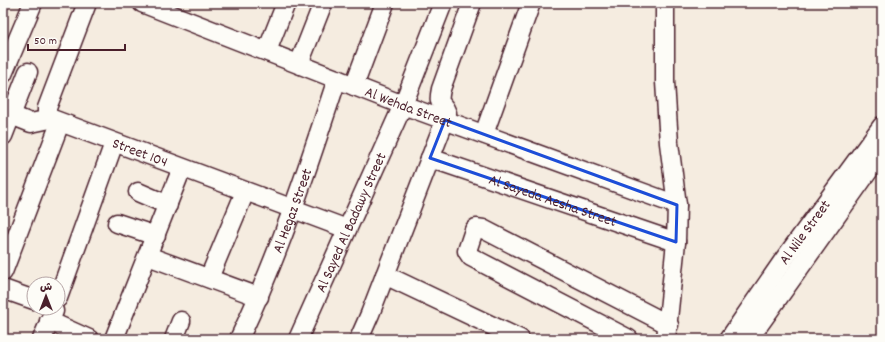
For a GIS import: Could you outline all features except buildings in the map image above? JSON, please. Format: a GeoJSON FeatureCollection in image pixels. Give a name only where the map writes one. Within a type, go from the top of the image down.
{"type":"FeatureCollection","features":[{"type":"Feature","properties":{"kind":"street"},"geometry":{"type":"LineString","coordinates":[[3,74],[33,3]]}},
{"type":"Feature","properties":{"kind":"street"},"geometry":{"type":"LineString","coordinates":[[55,121],[47,117],[47,108],[87,3]]}},
{"type":"Feature","properties":{"kind":"street","name":"Al Wehda Street"},"geometry":{"type":"LineString","coordinates":[[142,3],[402,105],[677,205]]}},
{"type":"Feature","properties":{"kind":"street"},"geometry":{"type":"LineString","coordinates":[[267,51],[286,3]]}},
{"type":"Feature","properties":{"kind":"street"},"geometry":{"type":"LineString","coordinates":[[299,64],[323,3]]}},
{"type":"Feature","properties":{"kind":"street","name":"Al Hegaz Street"},"geometry":{"type":"LineString","coordinates":[[239,339],[259,297],[345,82],[385,3]]}},
{"type":"Feature","properties":{"kind":"street","name":"Al Sayed Al Badawy Street"},"geometry":{"type":"LineString","coordinates":[[298,339],[402,105],[443,3]]}},
{"type":"Feature","properties":{"kind":"street"},"geometry":{"type":"LineString","coordinates":[[359,339],[445,120],[447,113],[440,105],[439,99],[441,89],[472,3]]}},
{"type":"Feature","properties":{"kind":"street"},"geometry":{"type":"LineString","coordinates":[[484,134],[531,3]]}},
{"type":"Feature","properties":{"kind":"street"},"geometry":{"type":"LineString","coordinates":[[629,339],[471,258],[467,251],[467,247],[476,228],[483,229],[667,332],[676,242],[677,205],[669,143],[665,82],[665,3]]}},
{"type":"Feature","properties":{"kind":"street"},"geometry":{"type":"LineString","coordinates":[[3,136],[28,72]]}},
{"type":"Feature","properties":{"kind":"street"},"geometry":{"type":"LineString","coordinates":[[11,115],[31,123],[55,121]]}},
{"type":"Feature","properties":{"kind":"street"},"geometry":{"type":"LineString","coordinates":[[3,272],[55,121]]}},
{"type":"Feature","properties":{"kind":"street","name":"Street 104"},"geometry":{"type":"LineString","coordinates":[[55,121],[347,229]]}},
{"type":"Feature","properties":{"kind":"street","name":"Al Nile Street"},"geometry":{"type":"LineString","coordinates":[[729,339],[785,258],[882,126]]}},
{"type":"Feature","properties":{"kind":"street"},"geometry":{"type":"LineString","coordinates":[[66,276],[114,143]]}},
{"type":"Feature","properties":{"kind":"street","name":"Al Nile Street"},"geometry":{"type":"LineString","coordinates":[[749,339],[882,152]]}},
{"type":"Feature","properties":{"kind":"street","name":"Al Sayeda Aesha Street"},"geometry":{"type":"LineString","coordinates":[[430,158],[676,242]]}},
{"type":"Feature","properties":{"kind":"street"},"geometry":{"type":"LineString","coordinates":[[114,339],[182,168]]}},
{"type":"Feature","properties":{"kind":"street"},"geometry":{"type":"LineString","coordinates":[[138,192],[168,205]]}},
{"type":"Feature","properties":{"kind":"street"},"geometry":{"type":"LineString","coordinates":[[209,278],[245,192]]}},
{"type":"Feature","properties":{"kind":"street"},"geometry":{"type":"LineString","coordinates":[[117,223],[156,236]]}},
{"type":"Feature","properties":{"kind":"street"},"geometry":{"type":"LineString","coordinates":[[148,256],[259,297]]}},
{"type":"Feature","properties":{"kind":"street"},"geometry":{"type":"LineString","coordinates":[[385,275],[520,339]]}},
{"type":"Feature","properties":{"kind":"street"},"geometry":{"type":"LineString","coordinates":[[3,289],[26,297]]}},
{"type":"Feature","properties":{"kind":"street"},"geometry":{"type":"LineString","coordinates":[[42,339],[52,316]]}},
{"type":"Feature","properties":{"kind":"street"},"geometry":{"type":"LineString","coordinates":[[54,316],[89,339]]}},
{"type":"Feature","properties":{"kind":"street"},"geometry":{"type":"LineString","coordinates":[[174,339],[181,321]]}},
{"type":"Feature","properties":{"kind":"highlighted area"},"geometry":{"type":"Polygon","coordinates":[[[445,120],[677,205],[676,242],[430,158],[445,120]]]}}]}
